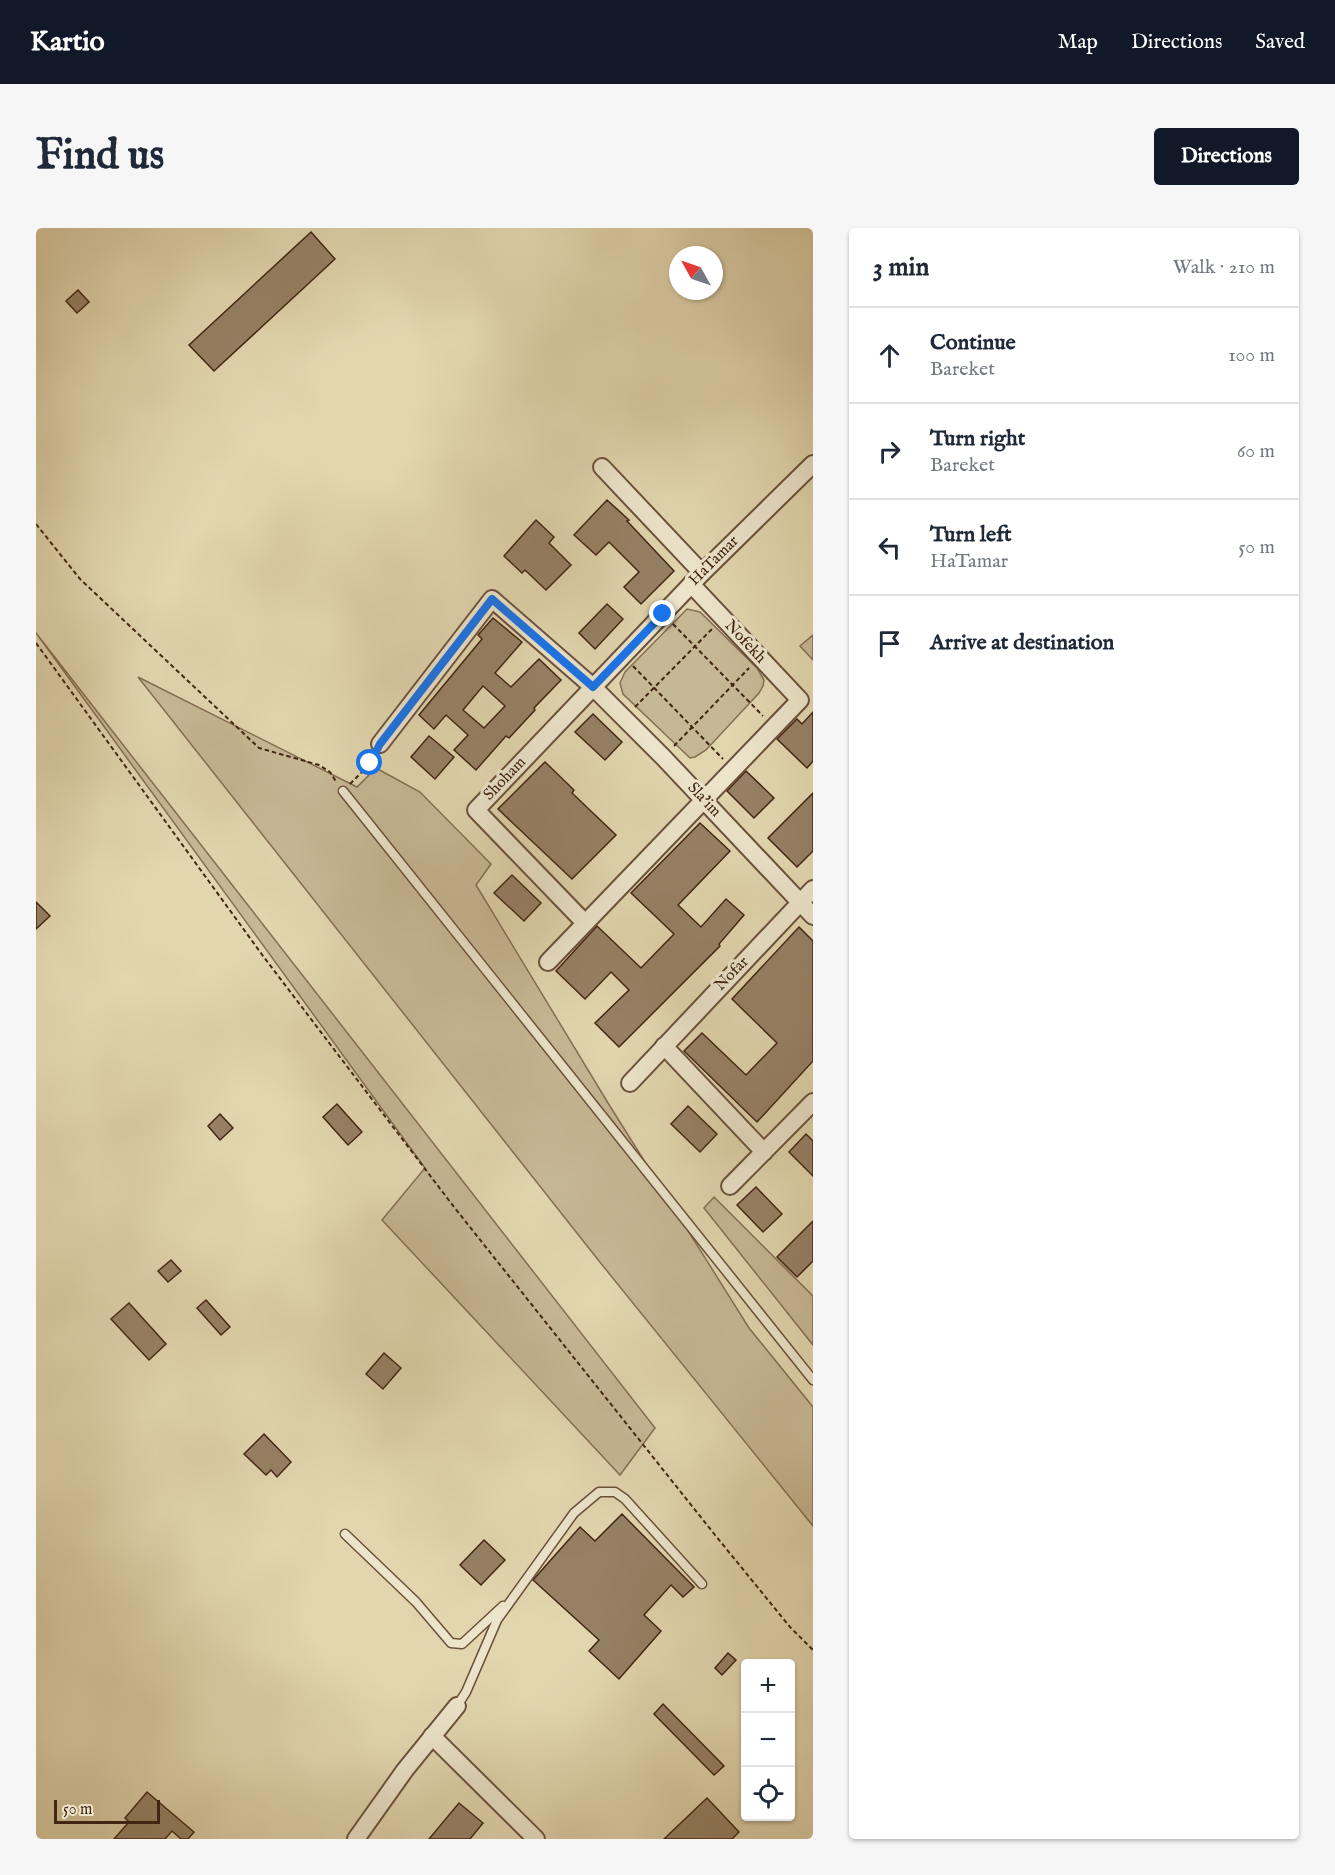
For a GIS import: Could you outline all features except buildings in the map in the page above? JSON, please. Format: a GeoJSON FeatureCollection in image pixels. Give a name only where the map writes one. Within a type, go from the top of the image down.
{"type":"FeatureCollection","features":[{"type":"Feature","properties":{"kind":"street","name":"HaTamar"},"geometry":{"type":"LineString","coordinates":[[593,687],[697,578],[813,464]]}},
{"type":"Feature","properties":{"kind":"street","name":"Nofekh"},"geometry":{"type":"LineString","coordinates":[[602,467],[697,578],[723,618],[800,700],[774,727]]}},
{"type":"Feature","properties":{"kind":"street","name":"Sla'im"},"geometry":{"type":"LineString","coordinates":[[380,744],[492,599],[593,687],[663,757],[813,916]]}},
{"type":"Feature","properties":{"kind":"street","name":"Shoham"},"geometry":{"type":"LineString","coordinates":[[585,923],[477,810],[593,687]]}},
{"type":"Feature","properties":{"kind":"street"},"geometry":{"type":"LineString","coordinates":[[548,962],[774,727]]}},
{"type":"Feature","properties":{"kind":"street","name":"Nofar"},"geometry":{"type":"LineString","coordinates":[[630,1083],[813,890]]}},
{"type":"Feature","properties":{"kind":"street"},"geometry":{"type":"LineString","coordinates":[[664,1046],[764,1152]]}},
{"type":"Feature","properties":{"kind":"street"},"geometry":{"type":"LineString","coordinates":[[730,1186],[813,1102]]}},
{"type":"Feature","properties":{"kind":"street"},"geometry":{"type":"LineString","coordinates":[[356,1839],[405,1770],[457,1706]]}},
{"type":"Feature","properties":{"kind":"street"},"geometry":{"type":"LineString","coordinates":[[432,1736],[536,1839]]}},
{"type":"Feature","properties":{"kind":"lane"},"geometry":{"type":"LineString","coordinates":[[343,791],[813,1380]]}},
{"type":"Feature","properties":{"kind":"lane"},"geometry":{"type":"LineString","coordinates":[[457,1706],[466,1692],[497,1620],[574,1513],[599,1492],[615,1492],[625,1499],[702,1584]]}},
{"type":"Feature","properties":{"kind":"lane"},"geometry":{"type":"LineString","coordinates":[[345,1533],[401,1586],[451,1643],[462,1644],[512,1598]]}},
{"type":"Feature","properties":{"kind":"path"},"geometry":{"type":"LineString","coordinates":[[36,524],[80,579],[259,748],[319,765],[330,772],[343,791],[370,763],[380,744]]}},
{"type":"Feature","properties":{"kind":"path"},"geometry":{"type":"LineString","coordinates":[[663,614],[774,727]]}},
{"type":"Feature","properties":{"kind":"path"},"geometry":{"type":"LineString","coordinates":[[624,718],[723,618]]}},
{"type":"Feature","properties":{"kind":"path"},"geometry":{"type":"LineString","coordinates":[[36,643],[263,956],[454,1207],[715,1535],[790,1627],[813,1650]]}},
{"type":"Feature","properties":{"kind":"path"},"geometry":{"type":"LineString","coordinates":[[623,655],[733,769]]}},
{"type":"Feature","properties":{"kind":"path"},"geometry":{"type":"LineString","coordinates":[[663,757],[759,658]]}},
{"type":"Feature","properties":{"kind":"shaded area"},"geometry":{"type":"Polygon","coordinates":[[[687,609],[700,612],[757,668],[764,680],[759,693],[706,750],[690,758],[623,694],[620,683],[625,672],[687,609]]]}},
{"type":"Feature","properties":{"kind":"shaded area"},"geometry":{"type":"Polygon","coordinates":[[[36,633],[655,1428],[620,1475],[382,1220],[425,1168],[36,633]]]}},
{"type":"Feature","properties":{"kind":"shaded area"},"geometry":{"type":"Polygon","coordinates":[[[813,635],[813,660],[800,646],[813,635]]]}},
{"type":"Feature","properties":{"kind":"shaded area"},"geometry":{"type":"Polygon","coordinates":[[[138,677],[357,787],[376,768],[420,792],[491,864],[476,885],[608,1103],[749,1328],[813,1407],[813,1526],[599,1261],[138,677]]]}},
{"type":"Feature","properties":{"kind":"shaded area"},"geometry":{"type":"Polygon","coordinates":[[[714,1197],[813,1296],[813,1345],[704,1208],[714,1197]]]}},
{"type":"Feature","properties":{"kind":"route"},"geometry":{"type":"LineString","coordinates":[[370,763],[380,744],[492,599],[593,687],[663,614]]}}]}
